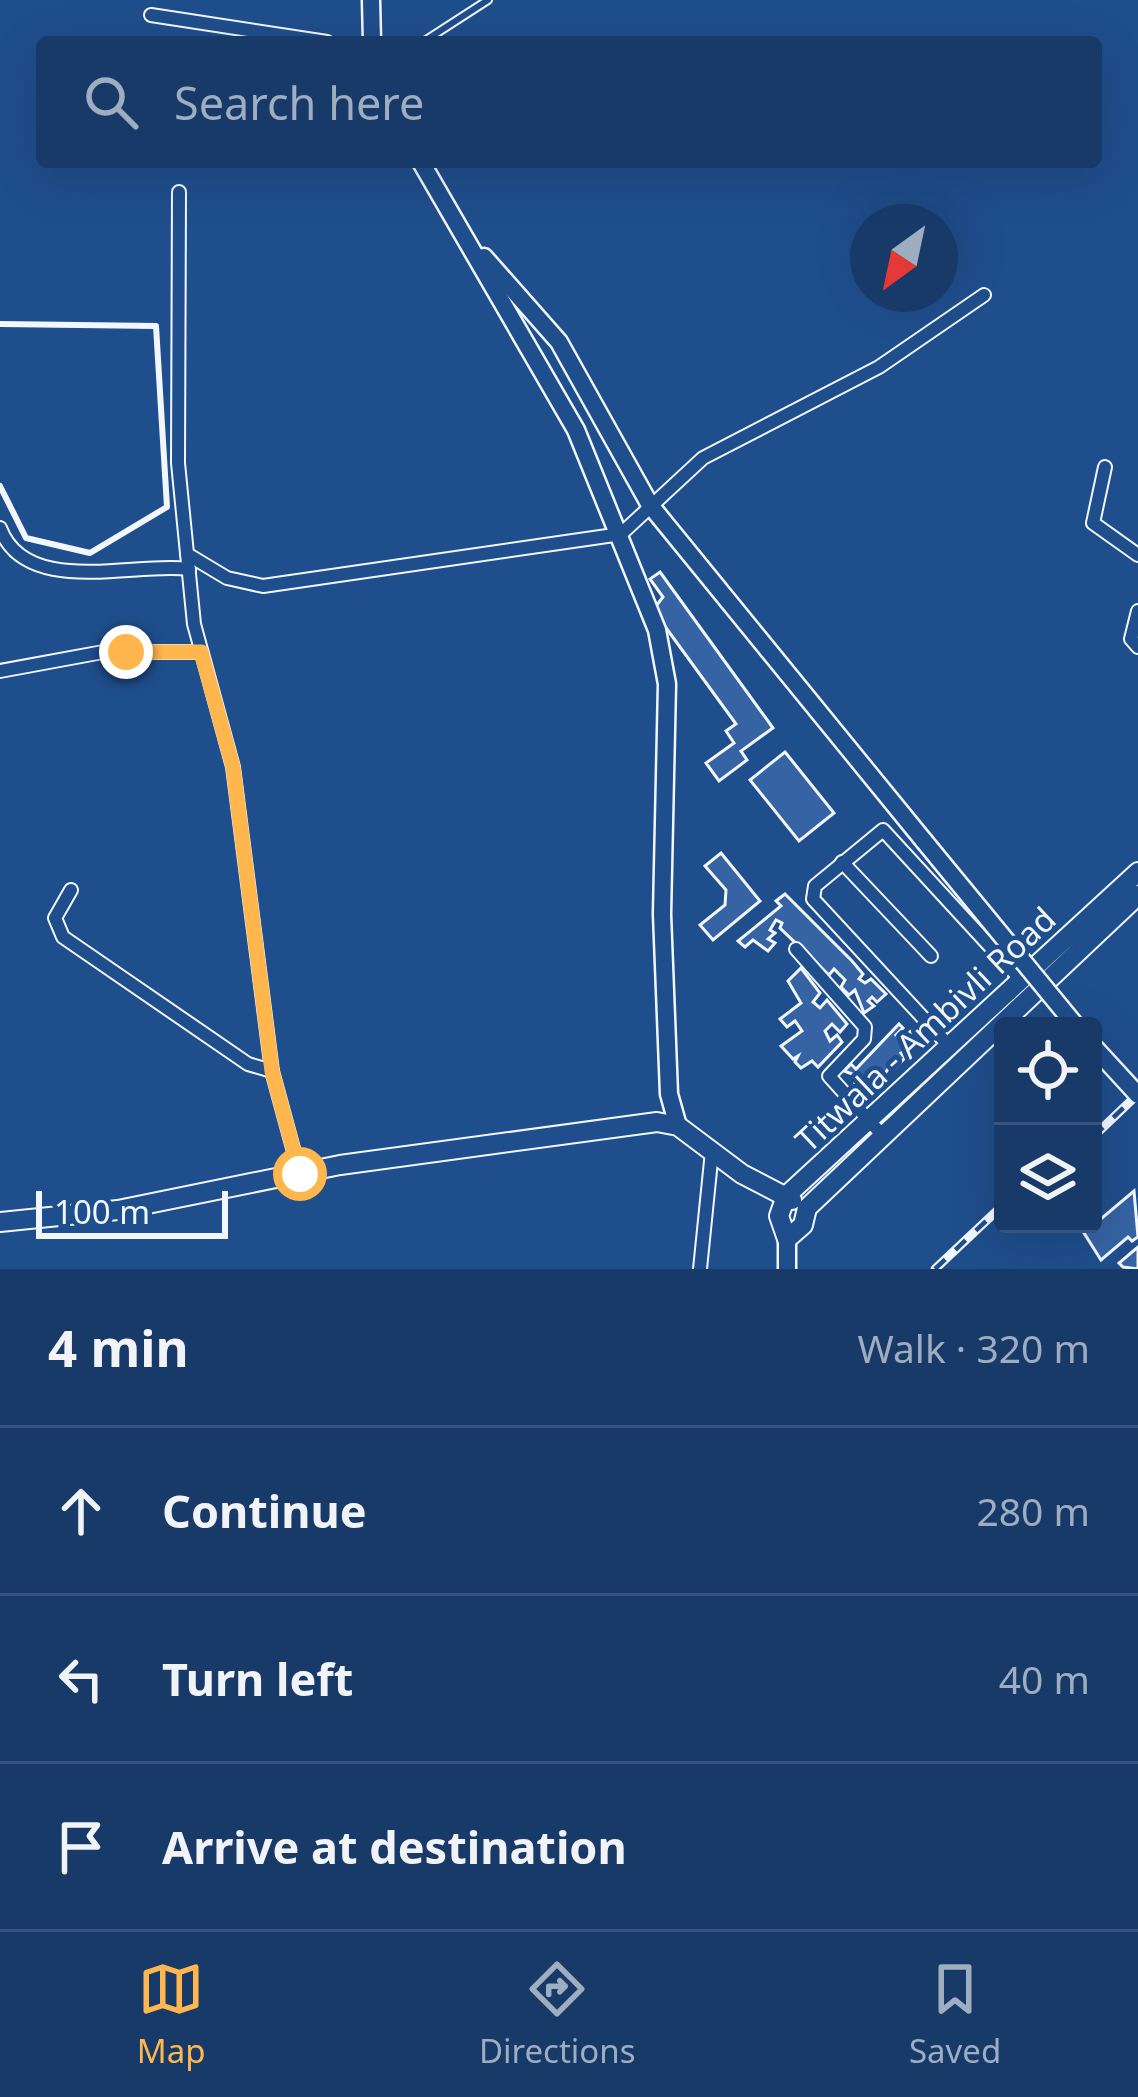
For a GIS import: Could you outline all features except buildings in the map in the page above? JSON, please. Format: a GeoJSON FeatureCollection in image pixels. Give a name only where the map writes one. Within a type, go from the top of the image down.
{"type":"FeatureCollection","features":[{"type":"Feature","properties":{"kind":"main road","name":"Titwala - Ambivli Road"},"geometry":{"type":"LineString","coordinates":[[1138,872],[952,1048],[877,1130],[807,1208],[803,1225],[788,1239],[779,1216],[786,1196],[877,1130],[1138,895]]}},
{"type":"Feature","properties":{"kind":"main road"},"geometry":{"type":"LineString","coordinates":[[0,1222],[118,1210],[300,1174],[609,1125],[678,1126],[742,1174],[807,1208]]}},
{"type":"Feature","properties":{"kind":"street"},"geometry":{"type":"LineString","coordinates":[[372,3],[372,36]]}},
{"type":"Feature","properties":{"kind":"street"},"geometry":{"type":"LineString","coordinates":[[151,15],[288,36]]}},
{"type":"Feature","properties":{"kind":"street"},"geometry":{"type":"LineString","coordinates":[[425,168],[567,412],[621,533],[657,630],[667,684],[662,914],[670,1094],[678,1126]]}},
{"type":"Feature","properties":{"kind":"street"},"geometry":{"type":"LineString","coordinates":[[179,192],[178,463],[188,561],[201,652],[233,767],[272,1071],[300,1174]]}},
{"type":"Feature","properties":{"kind":"street"},"geometry":{"type":"LineString","coordinates":[[470,244],[517,288],[559,342],[650,505],[686,544],[839,742],[1068,1017]]}},
{"type":"Feature","properties":{"kind":"street"},"geometry":{"type":"LineString","coordinates":[[0,528],[18,553],[69,570],[188,561],[227,578],[262,586],[621,533],[703,458],[879,367],[984,295]]}},
{"type":"Feature","properties":{"kind":"street"},"geometry":{"type":"LineString","coordinates":[[1105,467],[1093,524],[1138,555]]}},
{"type":"Feature","properties":{"kind":"street"},"geometry":{"type":"LineString","coordinates":[[1138,611],[1131,639],[1138,647]]}},
{"type":"Feature","properties":{"kind":"street"},"geometry":{"type":"LineString","coordinates":[[0,671],[103,652],[201,652]]}},
{"type":"Feature","properties":{"kind":"street"},"geometry":{"type":"LineString","coordinates":[[952,1048],[813,899],[814,886],[877,833],[890,834],[1022,981]]}},
{"type":"Feature","properties":{"kind":"street"},"geometry":{"type":"LineString","coordinates":[[842,862],[932,956]]}},
{"type":"Feature","properties":{"kind":"street"},"geometry":{"type":"LineString","coordinates":[[71,890],[54,925],[63,937],[248,1064],[272,1071]]}},
{"type":"Feature","properties":{"kind":"street"},"geometry":{"type":"LineString","coordinates":[[796,949],[865,1027],[864,1039],[829,1076],[877,1130]]}},
{"type":"Feature","properties":{"kind":"street"},"geometry":{"type":"LineString","coordinates":[[1102,1056],[1138,1095]]}},
{"type":"Feature","properties":{"kind":"street"},"geometry":{"type":"LineString","coordinates":[[700,1269],[712,1150]]}},
{"type":"Feature","properties":{"kind":"street","name":"Titwala - Ambivli Road"},"geometry":{"type":"LineString","coordinates":[[788,1239],[788,1269]]}},
{"type":"Feature","properties":{"kind":"lane"},"geometry":{"type":"LineString","coordinates":[[432,36],[488,0]]}},
{"type":"Feature","properties":{"kind":"railway"},"geometry":{"type":"LineString","coordinates":[[1102,1128],[1138,1094]]}},
{"type":"Feature","properties":{"kind":"railway"},"geometry":{"type":"LineString","coordinates":[[935,1269],[994,1213]]}},
{"type":"Feature","properties":{"kind":"wall"},"geometry":{"type":"LineString","coordinates":[[0,324],[156,326],[167,507],[90,553],[26,538],[0,486]]}},
{"type":"Feature","properties":{"kind":"route"},"geometry":{"type":"LineString","coordinates":[[126,652],[201,652],[233,767],[272,1071],[300,1174]]}}]}
